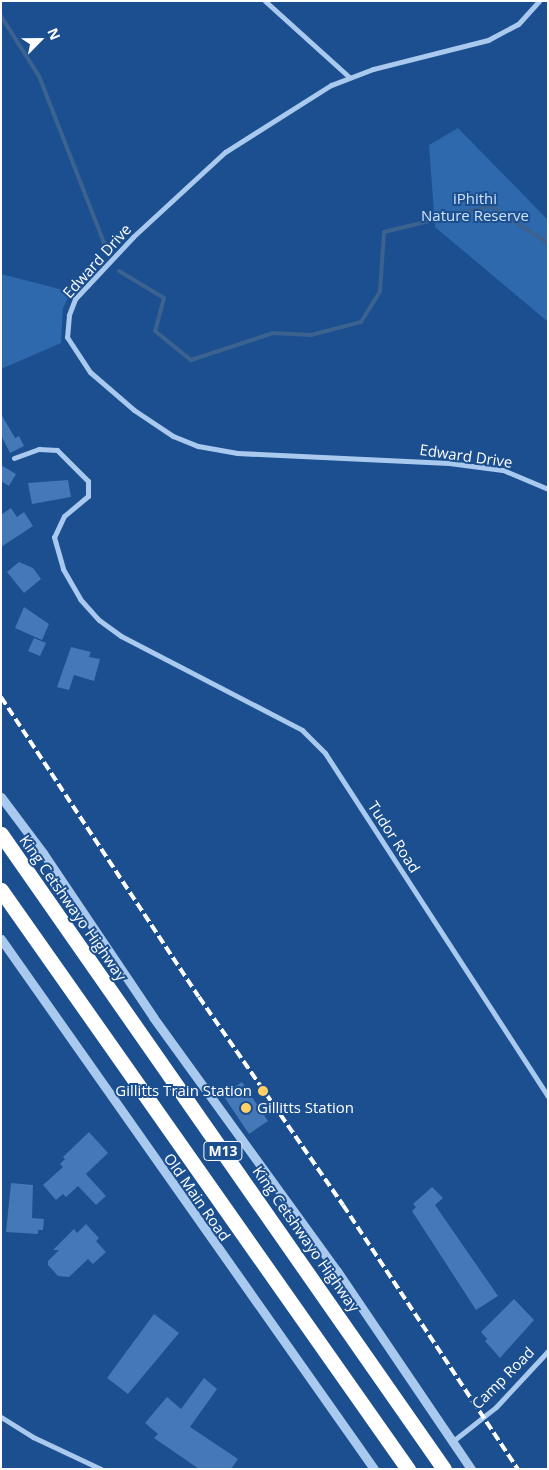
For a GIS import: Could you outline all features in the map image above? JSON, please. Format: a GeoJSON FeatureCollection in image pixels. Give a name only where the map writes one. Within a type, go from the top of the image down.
{"type":"FeatureCollection","features":[{"type":"Feature","properties":{"kind":"highway","name":"King Cetshwayo Highway"},"geometry":{"type":"LineString","coordinates":[[1,834],[444,1469]]}},
{"type":"Feature","properties":{"kind":"highway","name":"M13"},"geometry":{"type":"LineString","coordinates":[[1,890],[408,1469]]}},
{"type":"Feature","properties":{"kind":"street"},"geometry":{"type":"LineString","coordinates":[[265,1],[349,77]]}},
{"type":"Feature","properties":{"kind":"street","name":"Edward Drive"},"geometry":{"type":"LineString","coordinates":[[539,1],[518,24],[488,40],[349,77],[315,94],[225,152],[133,237],[75,299],[67,327],[71,348],[90,372],[134,410],[173,436],[198,446],[237,453],[449,463],[502,470],[548,489]]}},
{"type":"Feature","properties":{"kind":"street","name":"Tudor Road"},"geometry":{"type":"LineString","coordinates":[[14,458],[39,449],[57,450],[73,463],[88,482],[88,496],[57,523],[54,537],[63,569],[80,599],[99,620],[121,636],[302,730],[325,753],[548,1097]]}},
{"type":"Feature","properties":{"kind":"street"},"geometry":{"type":"LineString","coordinates":[[1,797],[200,1082],[337,1271],[471,1469]]}},
{"type":"Feature","properties":{"kind":"street","name":"Old Main Road"},"geometry":{"type":"LineString","coordinates":[[1,940],[374,1469]]}},
{"type":"Feature","properties":{"kind":"street","name":"Camp Road"},"geometry":{"type":"LineString","coordinates":[[453,1441],[496,1406],[548,1351]]}},
{"type":"Feature","properties":{"kind":"street"},"geometry":{"type":"LineString","coordinates":[[1,1417],[33,1437],[101,1469]]}},
{"type":"Feature","properties":{"kind":"green space","name":"iPhithi Nature Reserve"},"geometry":{"type":"Polygon","coordinates":[[[458,128],[548,220],[548,322],[435,227],[429,145],[458,128]]]}},
{"type":"Feature","properties":{"kind":"green space"},"geometry":{"type":"Polygon","coordinates":[[[1,274],[71,292],[63,308],[61,343],[1,369],[1,274]]]}},
{"type":"Feature","properties":{"kind":"building"},"geometry":{"type":"Polygon","coordinates":[[[1,414],[15,438],[19,436],[24,446],[10,453],[1,435],[1,414]]]}},
{"type":"Feature","properties":{"kind":"building"},"geometry":{"type":"Polygon","coordinates":[[[1,465],[16,474],[9,486],[1,481],[1,465]]]}},
{"type":"Feature","properties":{"kind":"building"},"geometry":{"type":"Polygon","coordinates":[[[68,480],[71,497],[32,504],[28,483],[68,480]]]}},
{"type":"Feature","properties":{"kind":"building"},"geometry":{"type":"Polygon","coordinates":[[[11,508],[17,517],[24,512],[33,526],[1,547],[1,515],[11,508]]]}},
{"type":"Feature","properties":{"kind":"building"},"geometry":{"type":"Polygon","coordinates":[[[19,562],[33,568],[41,579],[24,593],[7,572],[19,562]]]}},
{"type":"Feature","properties":{"kind":"building"},"geometry":{"type":"Polygon","coordinates":[[[24,607],[49,624],[42,640],[15,628],[24,607]]]}},
{"type":"Feature","properties":{"kind":"building"},"geometry":{"type":"Polygon","coordinates":[[[34,638],[46,643],[40,656],[28,651],[34,638]]]}},
{"type":"Feature","properties":{"kind":"building"},"geometry":{"type":"Polygon","coordinates":[[[71,647],[91,652],[89,657],[100,659],[94,681],[74,675],[69,690],[57,687],[71,647]]]}},
{"type":"Feature","properties":{"kind":"building","name":"Gillitts Station"},"geometry":{"type":"Polygon","coordinates":[[[242,1082],[268,1121],[249,1134],[223,1095],[242,1082]]]}},
{"type":"Feature","properties":{"kind":"building"},"geometry":{"type":"Polygon","coordinates":[[[89,1132],[108,1153],[86,1174],[106,1196],[96,1205],[78,1186],[66,1197],[63,1194],[56,1200],[43,1185],[63,1167],[60,1164],[65,1159],[63,1157],[89,1132]]]}},
{"type":"Feature","properties":{"kind":"building"},"geometry":{"type":"Polygon","coordinates":[[[11,1183],[33,1185],[32,1218],[44,1219],[43,1230],[38,1230],[38,1234],[6,1232],[11,1183]]]}},
{"type":"Feature","properties":{"kind":"building"},"geometry":{"type":"Polygon","coordinates":[[[432,1187],[443,1198],[435,1205],[498,1296],[476,1310],[412,1211],[416,1207],[413,1204],[432,1187]]]}},
{"type":"Feature","properties":{"kind":"building"},"geometry":{"type":"Polygon","coordinates":[[[86,1224],[99,1238],[96,1241],[106,1252],[93,1264],[88,1259],[69,1277],[58,1276],[48,1265],[48,1261],[59,1250],[53,1250],[74,1229],[77,1233],[86,1224]]]}},
{"type":"Feature","properties":{"kind":"building"},"geometry":{"type":"Polygon","coordinates":[[[514,1299],[534,1320],[500,1358],[485,1341],[487,1339],[481,1332],[514,1299]]]}},
{"type":"Feature","properties":{"kind":"building"},"geometry":{"type":"Polygon","coordinates":[[[154,1314],[179,1333],[128,1394],[107,1378],[154,1314]]]}},
{"type":"Feature","properties":{"kind":"building"},"geometry":{"type":"Polygon","coordinates":[[[204,1378],[217,1389],[190,1427],[238,1459],[231,1469],[199,1469],[154,1438],[158,1434],[145,1423],[167,1397],[181,1409],[204,1378]]]}},
{"type":"Feature","properties":{"kind":"waterway"},"geometry":{"type":"LineString","coordinates":[[1,16],[39,76],[108,253]]}},
{"type":"Feature","properties":{"kind":"waterway"},"geometry":{"type":"LineString","coordinates":[[119,271],[164,298],[155,331],[191,360],[273,333],[311,335],[361,322],[380,291],[384,232],[491,206],[548,243]]}},
{"type":"Feature","properties":{"kind":"railway"},"geometry":{"type":"LineString","coordinates":[[1,697],[199,997],[343,1205],[518,1469]]}},
{"type":"Feature","properties":{"kind":"place","name":"Gillitts Train Station"},"geometry":{"type":"Point","coordinates":[263,1091]}},
{"type":"Feature","properties":{"kind":"place","name":"Gillitts Station"},"geometry":{"type":"Point","coordinates":[246,1108]}}]}
